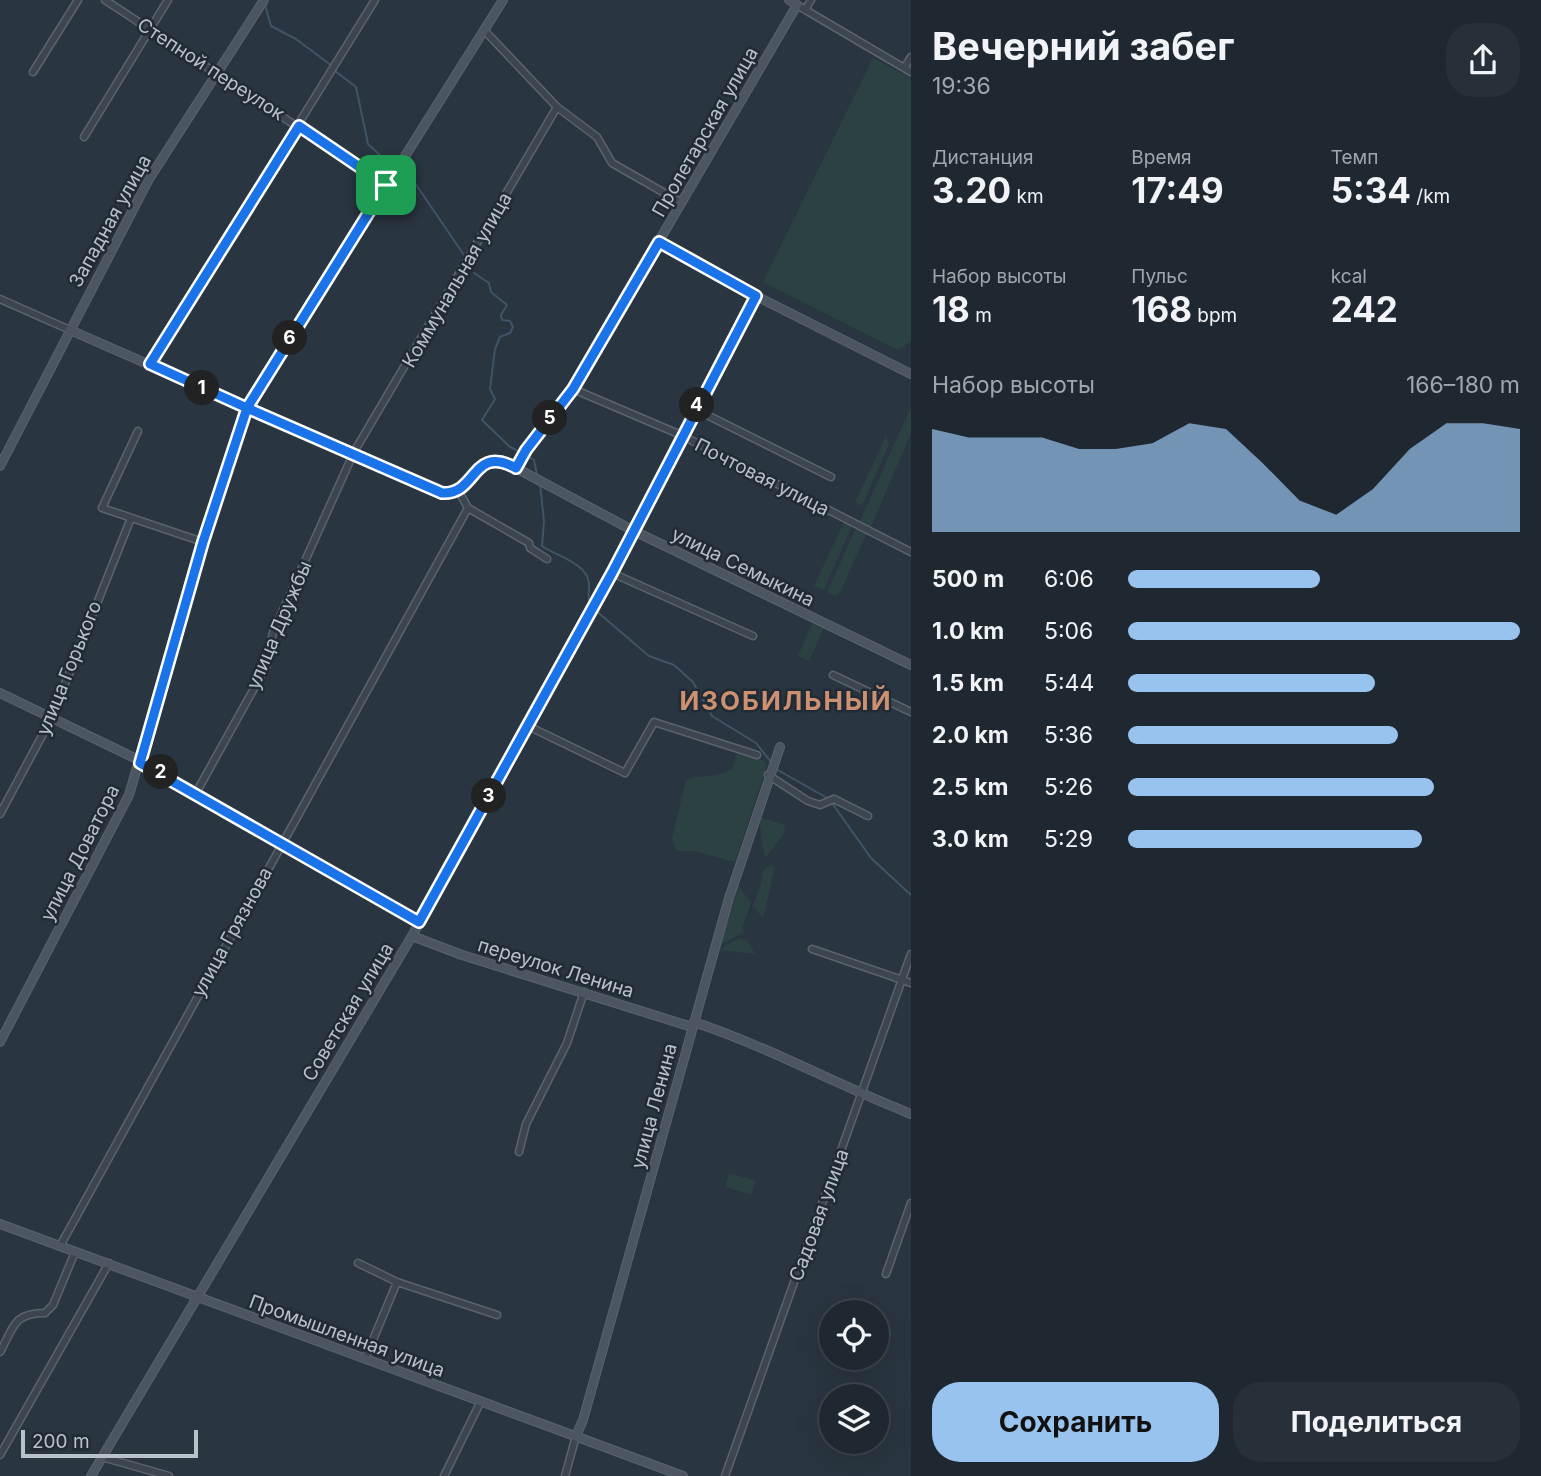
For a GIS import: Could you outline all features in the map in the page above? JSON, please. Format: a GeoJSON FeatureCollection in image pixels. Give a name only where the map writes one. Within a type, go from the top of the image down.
{"type":"FeatureCollection","features":[{"type":"Feature","properties":{"kind":"street"},"geometry":{"type":"LineString","coordinates":[[33,72],[78,0]]}},
{"type":"Feature","properties":{"kind":"street","name":"Степной переулок"},"geometry":{"type":"LineString","coordinates":[[105,0],[386,185]]}},
{"type":"Feature","properties":{"kind":"street"},"geometry":{"type":"LineString","coordinates":[[84,137],[148,28],[168,0]]}},
{"type":"Feature","properties":{"kind":"street","name":"Западная улица"},"geometry":{"type":"LineString","coordinates":[[0,466],[149,180],[264,0]]}},
{"type":"Feature","properties":{"kind":"street"},"geometry":{"type":"LineString","coordinates":[[150,364],[375,0]]}},
{"type":"Feature","properties":{"kind":"street","name":"улица Доватора"},"geometry":{"type":"LineString","coordinates":[[0,1042],[129,795],[203,542],[247,408],[503,0]]}},
{"type":"Feature","properties":{"kind":"street","name":"Пролетарская улица"},"geometry":{"type":"LineString","coordinates":[[516,468],[524,453],[573,389],[797,5],[811,0]]}},
{"type":"Feature","properties":{"kind":"street"},"geometry":{"type":"LineString","coordinates":[[797,5],[911,72]]}},
{"type":"Feature","properties":{"kind":"street"},"geometry":{"type":"LineString","coordinates":[[484,30],[557,107],[597,137],[612,163],[682,203]]}},
{"type":"Feature","properties":{"kind":"street"},"geometry":{"type":"LineString","coordinates":[[904,68],[911,57]]}},
{"type":"Feature","properties":{"kind":"street","name":"Коммунальная улица"},"geometry":{"type":"LineString","coordinates":[[354,452],[557,107]]}},
{"type":"Feature","properties":{"kind":"street"},"geometry":{"type":"LineString","coordinates":[[659,242],[756,296],[911,373]]}},
{"type":"Feature","properties":{"kind":"street","name":"Советская улица"},"geometry":{"type":"LineString","coordinates":[[91,1476],[412,936],[612,573],[681,435],[756,296]]}},
{"type":"Feature","properties":{"kind":"street"},"geometry":{"type":"LineString","coordinates":[[0,299],[354,452],[442,493],[458,491],[468,509],[529,543],[530,548],[547,559]]}},
{"type":"Feature","properties":{"kind":"street","name":"Почтовая улица"},"geometry":{"type":"LineString","coordinates":[[573,389],[681,435],[911,552]]}},
{"type":"Feature","properties":{"kind":"street"},"geometry":{"type":"LineString","coordinates":[[695,409],[831,477]]}},
{"type":"Feature","properties":{"kind":"street"},"geometry":{"type":"LineString","coordinates":[[138,431],[102,508],[203,542]]}},
{"type":"Feature","properties":{"kind":"street","name":"улица Дружбы"},"geometry":{"type":"LineString","coordinates":[[196,793],[267,665],[274,632],[354,452]]}},
{"type":"Feature","properties":{"kind":"street","name":"улица Семыкина"},"geometry":{"type":"LineString","coordinates":[[458,491],[486,462],[501,460],[632,530],[911,664]]}},
{"type":"Feature","properties":{"kind":"street","name":"улица Грязнова"},"geometry":{"type":"LineString","coordinates":[[60,1246],[468,509]]}},
{"type":"Feature","properties":{"kind":"street","name":"улица Горького"},"geometry":{"type":"LineString","coordinates":[[0,814],[51,719],[131,517]]}},
{"type":"Feature","properties":{"kind":"street"},"geometry":{"type":"LineString","coordinates":[[612,573],[753,636]]}},
{"type":"Feature","properties":{"kind":"street"},"geometry":{"type":"LineString","coordinates":[[833,675],[911,712]]}},
{"type":"Feature","properties":{"kind":"street"},"geometry":{"type":"LineString","coordinates":[[0,693],[196,793],[419,922]]}},
{"type":"Feature","properties":{"kind":"street"},"geometry":{"type":"LineString","coordinates":[[528,726],[625,772],[654,722],[757,755]]}},
{"type":"Feature","properties":{"kind":"street","name":"улица Ленина"},"geometry":{"type":"LineString","coordinates":[[565,1476],[693,1025],[770,768],[780,747]]}},
{"type":"Feature","properties":{"kind":"street"},"geometry":{"type":"LineString","coordinates":[[770,768],[808,801],[820,805],[834,799],[868,816]]}},
{"type":"Feature","properties":{"kind":"street","name":"переулок Ленина"},"geometry":{"type":"LineString","coordinates":[[412,936],[462,955],[693,1025],[782,1056],[862,1095],[911,1114]]}},
{"type":"Feature","properties":{"kind":"street"},"geometry":{"type":"LineString","coordinates":[[812,949],[911,983]]}},
{"type":"Feature","properties":{"kind":"street","name":"Садовая улица"},"geometry":{"type":"LineString","coordinates":[[725,1476],[911,954]]}},
{"type":"Feature","properties":{"kind":"street"},"geometry":{"type":"LineString","coordinates":[[519,1152],[526,1124],[567,1043],[584,992]]}},
{"type":"Feature","properties":{"kind":"street"},"geometry":{"type":"LineString","coordinates":[[887,1274],[911,1203]]}},
{"type":"Feature","properties":{"kind":"street","name":"Промышленная улица"},"geometry":{"type":"LineString","coordinates":[[0,1224],[683,1476]]}},
{"type":"Feature","properties":{"kind":"street"},"geometry":{"type":"LineString","coordinates":[[0,1352],[19,1319],[26,1313],[45,1313],[53,1305],[75,1252]]}},
{"type":"Feature","properties":{"kind":"street"},"geometry":{"type":"LineString","coordinates":[[0,1455],[109,1263]]}},
{"type":"Feature","properties":{"kind":"street"},"geometry":{"type":"LineString","coordinates":[[358,1263],[397,1282],[497,1315]]}},
{"type":"Feature","properties":{"kind":"street"},"geometry":{"type":"LineString","coordinates":[[365,1359],[397,1282]]}},
{"type":"Feature","properties":{"kind":"street"},"geometry":{"type":"LineString","coordinates":[[444,1476],[481,1401]]}},
{"type":"Feature","properties":{"kind":"street"},"geometry":{"type":"LineString","coordinates":[[102,1457],[169,1476]]}},
{"type":"Feature","properties":{"kind":"green space"},"geometry":{"type":"Polygon","coordinates":[[[873,58],[911,78],[911,341],[898,350],[763,282],[873,58]]]}},
{"type":"Feature","properties":{"kind":"green space"},"geometry":{"type":"Polygon","coordinates":[[[911,407],[911,433],[870,529],[858,525],[911,407]]]}},
{"type":"Feature","properties":{"kind":"green space"},"geometry":{"type":"Polygon","coordinates":[[[886,436],[889,444],[862,506],[855,502],[886,436]]]}},
{"type":"Feature","properties":{"kind":"green space"},"geometry":{"type":"Polygon","coordinates":[[[844,522],[852,526],[824,590],[814,586],[844,522]]]}},
{"type":"Feature","properties":{"kind":"green space"},"geometry":{"type":"Polygon","coordinates":[[[856,528],[866,534],[840,593],[835,596],[827,592],[856,528]]]}},
{"type":"Feature","properties":{"kind":"green space"},"geometry":{"type":"Polygon","coordinates":[[[812,623],[824,628],[809,661],[798,656],[812,623]]]}},
{"type":"Feature","properties":{"kind":"green space"},"geometry":{"type":"Polygon","coordinates":[[[737,753],[765,761],[766,768],[735,862],[694,851],[677,851],[672,839],[686,780],[721,774],[732,769],[737,753]]]}},
{"type":"Feature","properties":{"kind":"green space"},"geometry":{"type":"Polygon","coordinates":[[[759,817],[785,825],[784,833],[767,856],[764,855],[759,817]]]}},
{"type":"Feature","properties":{"kind":"green space"},"geometry":{"type":"Polygon","coordinates":[[[770,865],[775,867],[763,919],[753,905],[763,870],[770,865]]]}},
{"type":"Feature","properties":{"kind":"green space"},"geometry":{"type":"Polygon","coordinates":[[[739,886],[751,903],[742,929],[744,932],[720,945],[739,886]]]}},
{"type":"Feature","properties":{"kind":"green space"},"geometry":{"type":"Polygon","coordinates":[[[739,938],[747,940],[755,954],[719,950],[739,938]]]}},
{"type":"Feature","properties":{"kind":"green space"},"geometry":{"type":"Polygon","coordinates":[[[729,1173],[756,1181],[751,1195],[725,1187],[729,1173]]]}},
{"type":"Feature","properties":{"kind":"waterway"},"geometry":{"type":"LineString","coordinates":[[265,5],[271,26],[296,39],[332,66]]}},
{"type":"Feature","properties":{"kind":"waterway"},"geometry":{"type":"LineString","coordinates":[[335,71],[356,87],[368,144],[382,157],[389,156],[396,161]]}},
{"type":"Feature","properties":{"kind":"waterway"},"geometry":{"type":"LineString","coordinates":[[404,167],[464,255]]}},
{"type":"Feature","properties":{"kind":"waterway"},"geometry":{"type":"LineString","coordinates":[[474,273],[489,283],[491,292],[507,305],[501,315],[502,320],[510,321],[513,327],[510,333],[500,337],[495,349],[490,389],[495,399],[482,420],[510,447],[520,452]]}},
{"type":"Feature","properties":{"kind":"waterway"},"geometry":{"type":"LineString","coordinates":[[525,455],[534,460],[537,475]]}},
{"type":"Feature","properties":{"kind":"waterway"},"geometry":{"type":"LineString","coordinates":[[540,484],[544,521],[542,546],[583,570],[589,583],[588,597],[591,605]]}},
{"type":"Feature","properties":{"kind":"waterway"},"geometry":{"type":"LineString","coordinates":[[594,609],[649,656],[674,665],[693,682],[712,716],[756,743],[771,762]]}},
{"type":"Feature","properties":{"kind":"waterway"},"geometry":{"type":"LineString","coordinates":[[776,769],[829,799]]}},
{"type":"Feature","properties":{"kind":"waterway"},"geometry":{"type":"LineString","coordinates":[[832,803],[871,858],[911,895]]}},
{"type":"Feature","properties":{"kind":"district","name":"ИЗОБИЛЬНЫЙ"},"geometry":{"type":"Point","coordinates":[786,700]}},
{"type":"Feature","properties":{"kind":"route"},"geometry":{"type":"LineString","coordinates":[[386,185],[247,408],[354,452],[442,493],[458,491],[486,462],[501,460],[516,468],[526,450],[573,389],[659,242],[756,296],[681,435],[612,573],[419,922],[147,764],[140,763],[203,542],[247,408],[150,364],[299,126],[386,185]]}}]}
